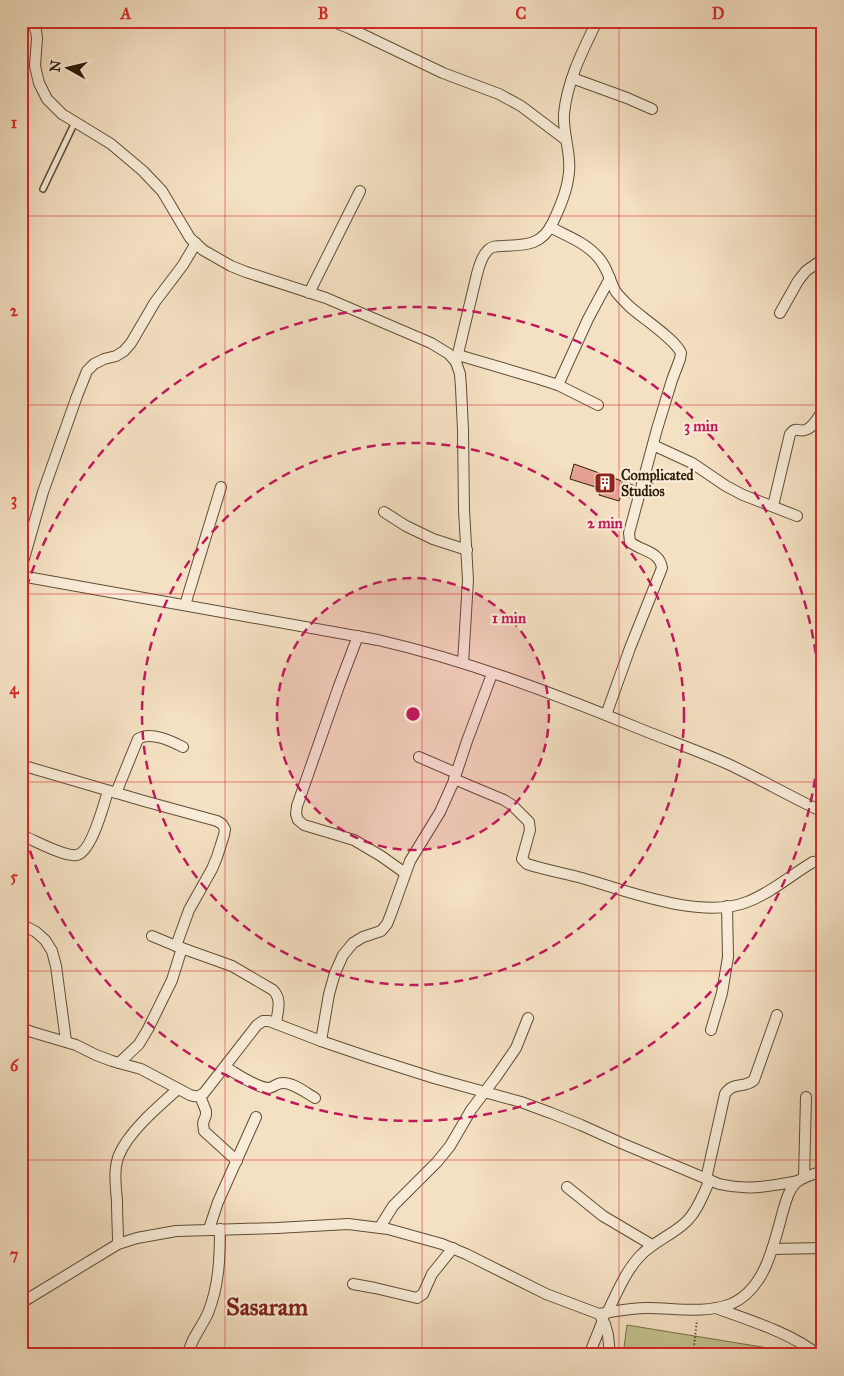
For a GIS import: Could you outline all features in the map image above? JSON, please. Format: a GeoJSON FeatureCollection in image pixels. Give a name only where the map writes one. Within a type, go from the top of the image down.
{"type":"FeatureCollection","features":[{"type":"Feature","properties":{"kind":"street"},"geometry":{"type":"LineString","coordinates":[[30,21],[36,31],[37,38],[35,66],[39,83],[47,99],[62,114],[117,148],[154,181],[166,197],[182,226],[202,250],[231,266],[343,305],[431,343],[457,358],[514,371],[558,385],[598,404]]}},
{"type":"Feature","properties":{"kind":"street"},"geometry":{"type":"LineString","coordinates":[[332,21],[443,73],[499,94],[521,106],[566,140]]}},
{"type":"Feature","properties":{"kind":"street"},"geometry":{"type":"LineString","coordinates":[[463,663],[467,610],[467,550],[464,510],[461,388],[457,358],[477,274],[487,251],[492,247],[522,245],[533,243],[540,239],[550,227],[565,191],[570,160],[564,116],[568,90],[597,21]]}},
{"type":"Feature","properties":{"kind":"street"},"geometry":{"type":"LineString","coordinates":[[572,78],[652,109]]}},
{"type":"Feature","properties":{"kind":"street"},"geometry":{"type":"LineString","coordinates":[[309,293],[360,191]]}},
{"type":"Feature","properties":{"kind":"street"},"geometry":{"type":"LineString","coordinates":[[550,227],[596,254],[602,261],[620,297],[640,316],[674,342],[681,353],[653,445],[631,524],[629,538],[632,544],[654,554],[661,562],[662,568],[606,715]]}},
{"type":"Feature","properties":{"kind":"street"},"geometry":{"type":"LineString","coordinates":[[21,569],[43,492],[87,371],[94,364],[124,351],[131,343],[154,302],[184,265],[196,243]]}},
{"type":"Feature","properties":{"kind":"street"},"geometry":{"type":"LineString","coordinates":[[780,313],[798,281],[806,271],[823,258]]}},
{"type":"Feature","properties":{"kind":"street"},"geometry":{"type":"LineString","coordinates":[[558,385],[588,319],[610,278]]}},
{"type":"Feature","properties":{"kind":"street"},"geometry":{"type":"LineString","coordinates":[[773,506],[791,431],[794,429],[808,429],[823,410]]}},
{"type":"Feature","properties":{"kind":"street"},"geometry":{"type":"LineString","coordinates":[[653,445],[692,463],[743,495],[798,516]]}},
{"type":"Feature","properties":{"kind":"street"},"geometry":{"type":"LineString","coordinates":[[185,605],[222,487]]}},
{"type":"Feature","properties":{"kind":"street"},"geometry":{"type":"LineString","coordinates":[[384,512],[406,526],[433,539],[467,550]]}},
{"type":"Feature","properties":{"kind":"street"},"geometry":{"type":"LineString","coordinates":[[21,576],[407,646],[536,688],[729,764],[823,812]]}},
{"type":"Feature","properties":{"kind":"street"},"geometry":{"type":"LineString","coordinates":[[358,636],[302,792],[296,814],[298,820],[304,825],[354,840],[382,856],[405,873]]}},
{"type":"Feature","properties":{"kind":"street"},"geometry":{"type":"LineString","coordinates":[[321,1041],[329,994],[343,955],[353,943],[381,930],[387,924],[405,873],[418,846],[440,812],[492,674]]}},
{"type":"Feature","properties":{"kind":"street"},"geometry":{"type":"LineString","coordinates":[[21,835],[70,855],[80,855],[87,848],[138,739],[149,735],[183,747]]}},
{"type":"Feature","properties":{"kind":"street"},"geometry":{"type":"LineString","coordinates":[[419,756],[504,800],[512,805],[529,822],[530,830],[522,859],[526,864],[647,898],[690,906],[733,906],[752,900],[813,862],[823,861]]}},
{"type":"Feature","properties":{"kind":"street"},"geometry":{"type":"LineString","coordinates":[[21,765],[217,821],[225,829],[212,870],[189,910],[172,980],[139,1044],[119,1063]]}},
{"type":"Feature","properties":{"kind":"street"},"geometry":{"type":"LineString","coordinates":[[711,1030],[722,993],[728,957],[728,906]]}},
{"type":"Feature","properties":{"kind":"street"},"geometry":{"type":"LineString","coordinates":[[21,924],[46,940],[52,951],[56,966],[66,1041]]}},
{"type":"Feature","properties":{"kind":"street"},"geometry":{"type":"LineString","coordinates":[[152,936],[232,966],[273,990],[278,994],[279,1000],[276,1023]]}},
{"type":"Feature","properties":{"kind":"street"},"geometry":{"type":"LineString","coordinates":[[589,1355],[603,1316],[631,1266],[652,1245],[679,1228],[693,1214],[708,1180],[725,1094],[729,1088],[750,1084],[754,1080],[777,1015]]}},
{"type":"Feature","properties":{"kind":"street"},"geometry":{"type":"LineString","coordinates":[[380,1227],[393,1206],[438,1162],[446,1151],[471,1110],[516,1048],[528,1018]]}},
{"type":"Feature","properties":{"kind":"street"},"geometry":{"type":"LineString","coordinates":[[21,1028],[76,1044],[96,1055],[152,1074],[190,1096],[200,1096],[204,1094],[257,1025],[263,1021],[269,1021],[321,1041],[434,1078],[521,1102],[581,1125],[628,1147],[708,1180],[736,1188],[752,1188],[801,1179],[823,1171]]}},
{"type":"Feature","properties":{"kind":"street"},"geometry":{"type":"LineString","coordinates":[[225,1067],[266,1088],[286,1083],[315,1098]]}},
{"type":"Feature","properties":{"kind":"street"},"geometry":{"type":"LineString","coordinates":[[118,1244],[116,1168],[118,1156],[137,1130],[178,1089]]}},
{"type":"Feature","properties":{"kind":"street"},"geometry":{"type":"LineString","coordinates":[[200,1096],[206,1111],[203,1123],[204,1130],[237,1161]]}},
{"type":"Feature","properties":{"kind":"street"},"geometry":{"type":"LineString","coordinates":[[21,1303],[118,1244],[158,1233],[209,1229],[348,1224],[380,1227],[412,1234],[453,1248],[546,1294],[587,1308],[603,1316],[631,1308],[716,1308],[732,1303],[745,1295],[756,1283],[772,1249],[787,1199],[792,1188],[801,1179],[806,1097]]}},
{"type":"Feature","properties":{"kind":"street"},"geometry":{"type":"LineString","coordinates":[[209,1229],[218,1202],[256,1117]]}},
{"type":"Feature","properties":{"kind":"street"},"geometry":{"type":"LineString","coordinates":[[567,1187],[603,1216],[652,1245]]}},
{"type":"Feature","properties":{"kind":"street"},"geometry":{"type":"LineString","coordinates":[[188,1355],[190,1345],[212,1301],[220,1258],[220,1229]]}},
{"type":"Feature","properties":{"kind":"street"},"geometry":{"type":"LineString","coordinates":[[352,1284],[417,1298],[423,1294],[432,1274],[453,1248]]}},
{"type":"Feature","properties":{"kind":"street"},"geometry":{"type":"LineString","coordinates":[[772,1249],[823,1248]]}},
{"type":"Feature","properties":{"kind":"street"},"geometry":{"type":"LineString","coordinates":[[716,1308],[768,1326],[808,1347],[818,1355]]}},
{"type":"Feature","properties":{"kind":"street"},"geometry":{"type":"LineString","coordinates":[[603,1316],[608,1335],[610,1355]]}},
{"type":"Feature","properties":{"kind":"lane"},"geometry":{"type":"LineString","coordinates":[[43,189],[75,122]]}},
{"type":"Feature","properties":{"kind":"path"},"geometry":{"type":"LineString","coordinates":[[693,1355],[698,1309]]}},
{"type":"Feature","properties":{"kind":"shaded area"},"geometry":{"type":"Polygon","coordinates":[[[627,1325],[768,1348],[772,1355],[623,1355],[627,1325]]]}},
{"type":"Feature","properties":{"kind":"building","name":"Complicated Studios"},"geometry":{"type":"Polygon","coordinates":[[[574,464],[633,485],[630,498],[622,494],[619,501],[599,495],[602,489],[570,479],[574,464]]]}},
{"type":"Feature","properties":{"kind":"place","name":"Complicated Studios"},"geometry":{"type":"Point","coordinates":[605,483]}},
{"type":"Feature","properties":{"kind":"district","name":"Sasaram"},"geometry":{"type":"Point","coordinates":[267,1307]}}]}
